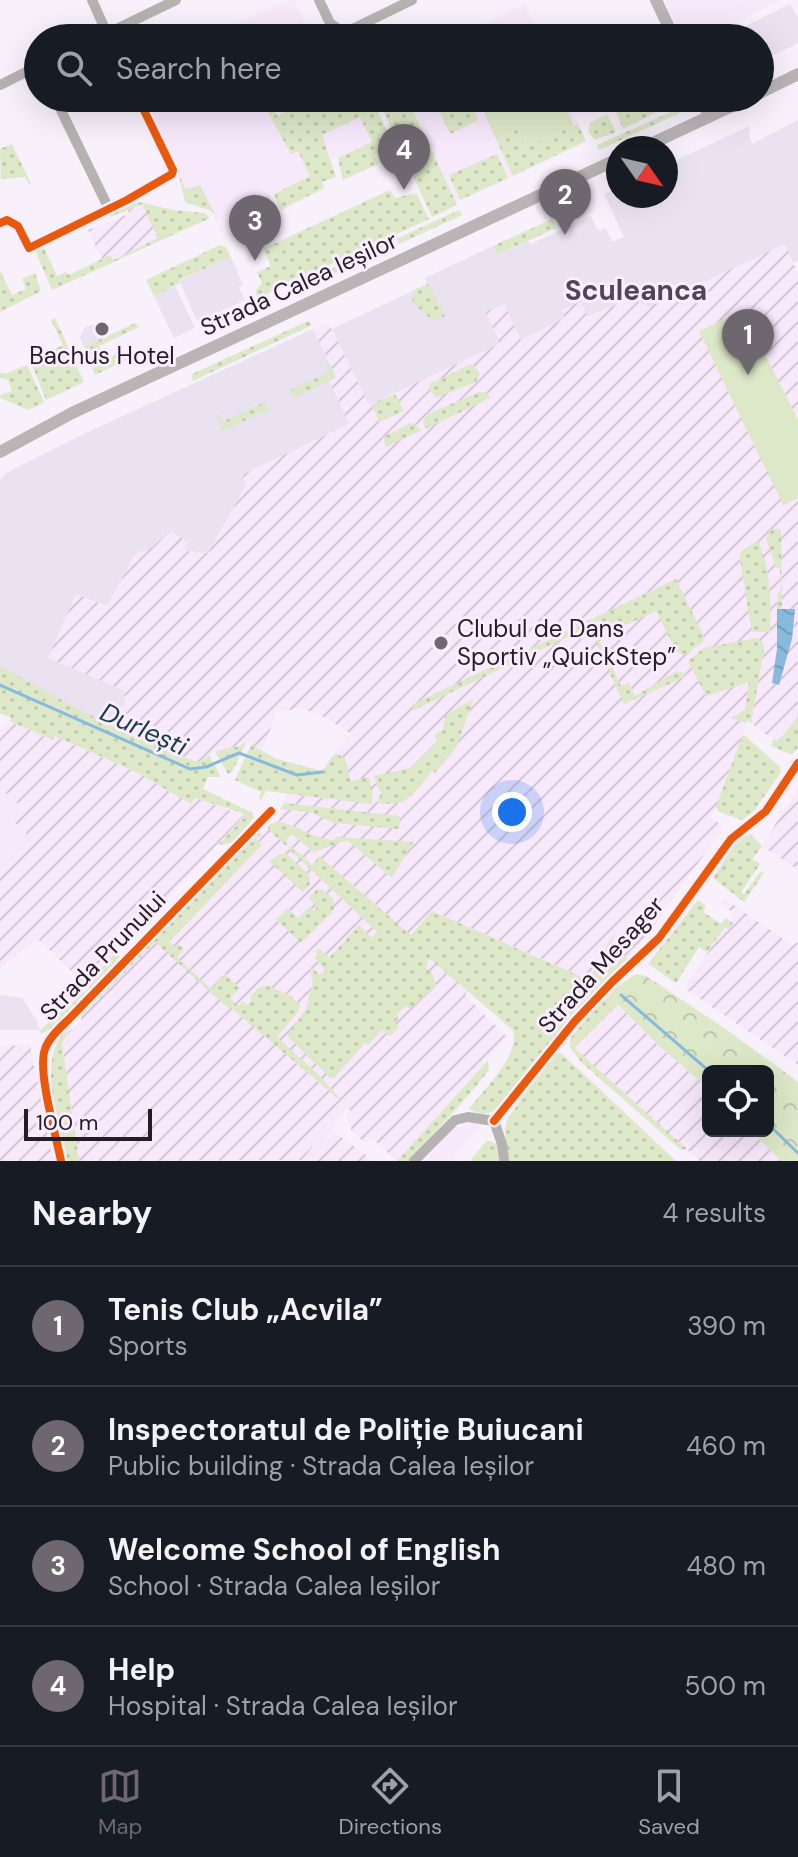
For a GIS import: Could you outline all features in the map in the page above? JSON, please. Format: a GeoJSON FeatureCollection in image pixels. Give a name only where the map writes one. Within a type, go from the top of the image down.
{"type":"FeatureCollection","features":[{"type":"Feature","properties":{"kind":"main road"},"geometry":{"type":"LineString","coordinates":[[656,0],[667,24]]}},
{"type":"Feature","properties":{"kind":"main road"},"geometry":{"type":"LineString","coordinates":[[774,86],[798,74]]}},
{"type":"Feature","properties":{"kind":"main road"},"geometry":{"type":"LineString","coordinates":[[707,112],[709,117]]}},
{"type":"Feature","properties":{"kind":"main road"},"geometry":{"type":"LineString","coordinates":[[668,136],[720,112]]}},
{"type":"Feature","properties":{"kind":"main road","name":"Strada Calea Ieșilor"},"geometry":{"type":"LineString","coordinates":[[0,452],[80,409],[606,165]]}},
{"type":"Feature","properties":{"kind":"street"},"geometry":{"type":"LineString","coordinates":[[92,0],[100,24]]}},
{"type":"Feature","properties":{"kind":"street"},"geometry":{"type":"LineString","coordinates":[[130,24],[176,0]]}},
{"type":"Feature","properties":{"kind":"street"},"geometry":{"type":"LineString","coordinates":[[319,0],[331,24]]}},
{"type":"Feature","properties":{"kind":"street"},"geometry":{"type":"LineString","coordinates":[[365,24],[412,0]]}},
{"type":"Feature","properties":{"kind":"street"},"geometry":{"type":"LineString","coordinates":[[0,85],[24,73]]}},
{"type":"Feature","properties":{"kind":"street"},"geometry":{"type":"LineString","coordinates":[[62,112],[109,209]]}},
{"type":"Feature","properties":{"kind":"street"},"geometry":{"type":"LineString","coordinates":[[0,223],[7,220],[18,226],[29,248],[172,174],[173,170],[145,112]]}},
{"type":"Feature","properties":{"kind":"street","name":"Strada Mesager"},"geometry":{"type":"LineString","coordinates":[[494,1121],[593,1002],[659,938],[731,839],[766,811],[798,763]]}},
{"type":"Feature","properties":{"kind":"street","name":"Strada Prunului"},"geometry":{"type":"LineString","coordinates":[[61,1161],[43,1063],[45,1047],[271,811]]}},
{"type":"Feature","properties":{"kind":"street"},"geometry":{"type":"LineString","coordinates":[[414,1161],[455,1120],[468,1117],[494,1121],[504,1161]]}},
{"type":"Feature","properties":{"kind":"shaded area"},"geometry":{"type":"Polygon","coordinates":[[[294,0],[305,24],[237,24],[294,0]]]}},
{"type":"Feature","properties":{"kind":"shaded area"},"geometry":{"type":"Polygon","coordinates":[[[665,0],[781,0],[734,24],[676,24],[665,0]]]}},
{"type":"Feature","properties":{"kind":"shaded area"},"geometry":{"type":"Polygon","coordinates":[[[524,4],[534,24],[485,24],[524,4]]]}},
{"type":"Feature","properties":{"kind":"shaded area"},"geometry":{"type":"Polygon","coordinates":[[[790,4],[798,17],[798,43],[774,55],[774,24],[750,24],[790,4]]]}},
{"type":"Feature","properties":{"kind":"shaded area"},"geometry":{"type":"Polygon","coordinates":[[[150,112],[378,112],[389,135],[331,160],[323,139],[298,151],[310,176],[219,220],[204,195],[186,190],[150,112]]]}},
{"type":"Feature","properties":{"kind":"shaded area"},"geometry":{"type":"Polygon","coordinates":[[[384,112],[573,112],[586,141],[430,214],[384,112]]]}},
{"type":"Feature","properties":{"kind":"shaded area"},"geometry":{"type":"Polygon","coordinates":[[[798,120],[798,260],[793,263],[785,245],[649,308],[631,298],[587,317],[580,303],[566,318],[521,340],[504,304],[500,344],[369,405],[332,329],[427,284],[425,278],[493,246],[498,255],[529,241],[531,244],[591,216],[598,231],[606,228],[612,242],[624,237],[611,208],[678,208],[678,159],[750,126],[752,144],[798,120]]]}},
{"type":"Feature","properties":{"kind":"shaded area"},"geometry":{"type":"Polygon","coordinates":[[[142,204],[158,238],[113,261],[110,255],[102,259],[88,230],[129,214],[128,210],[142,204]]]}},
{"type":"Feature","properties":{"kind":"shaded area"},"geometry":{"type":"Polygon","coordinates":[[[785,244],[798,274],[798,716],[779,741],[747,720],[722,795],[711,816],[723,828],[648,934],[627,958],[609,947],[613,938],[590,980],[432,911],[412,936],[469,990],[465,995],[507,1037],[397,1161],[372,1138],[366,1144],[352,1131],[346,1117],[351,1111],[347,1107],[330,1119],[326,1117],[308,1143],[313,1146],[303,1160],[79,1161],[62,1044],[68,1032],[81,1023],[81,1016],[262,833],[278,823],[296,765],[322,771],[351,734],[326,718],[301,708],[277,712],[262,751],[244,742],[241,746],[215,751],[198,762],[148,744],[110,724],[125,703],[124,690],[48,658],[76,594],[107,606],[134,556],[151,548],[170,531],[187,542],[185,551],[208,553],[246,485],[242,475],[349,424],[329,380],[336,377],[313,329],[328,322],[369,405],[500,344],[486,312],[504,304],[521,340],[565,318],[562,310],[580,302],[588,317],[631,298],[649,307],[785,244]]]}},
{"type":"Feature","properties":{"kind":"shaded area"},"geometry":{"type":"Polygon","coordinates":[[[231,257],[243,285],[238,287],[245,300],[198,322],[179,281],[231,257]]]}},
{"type":"Feature","properties":{"kind":"shaded area"},"geometry":{"type":"Polygon","coordinates":[[[175,286],[195,328],[174,338],[154,296],[175,286]]]}},
{"type":"Feature","properties":{"kind":"shaded area"},"geometry":{"type":"Polygon","coordinates":[[[102,321],[108,336],[84,347],[80,338],[84,328],[102,321]]]}},
{"type":"Feature","properties":{"kind":"shaded area"},"geometry":{"type":"Polygon","coordinates":[[[313,329],[336,377],[330,381],[350,424],[242,475],[246,485],[208,553],[185,551],[169,531],[151,548],[134,556],[107,606],[76,594],[124,690],[125,703],[110,724],[70,707],[0,666],[0,480],[6,473],[313,329]]]}},
{"type":"Feature","properties":{"kind":"shaded area"},"geometry":{"type":"Polygon","coordinates":[[[9,721],[52,740],[55,736],[136,772],[190,803],[194,797],[244,816],[86,985],[38,939],[0,968],[0,866],[17,848],[14,822],[24,810],[0,787],[0,730],[9,721]]]}},
{"type":"Feature","properties":{"kind":"shaded area"},"geometry":{"type":"Polygon","coordinates":[[[0,787],[24,811],[14,822],[27,834],[0,866],[0,787]]]}},
{"type":"Feature","properties":{"kind":"shaded area"},"geometry":{"type":"Polygon","coordinates":[[[798,788],[798,870],[762,846],[798,788]]]}},
{"type":"Feature","properties":{"kind":"shaded area"},"geometry":{"type":"Polygon","coordinates":[[[724,898],[792,945],[798,942],[798,1065],[684,988],[734,913],[721,904],[724,898]]]}},
{"type":"Feature","properties":{"kind":"shaded area"},"geometry":{"type":"Polygon","coordinates":[[[0,995],[22,998],[40,1030],[0,1030],[0,995]]]}},
{"type":"Feature","properties":{"kind":"shaded area"},"geometry":{"type":"Polygon","coordinates":[[[619,1004],[660,1047],[702,1083],[702,1137],[757,1137],[781,1161],[700,1161],[573,1048],[619,1004]]]}},
{"type":"Feature","properties":{"kind":"shaded area"},"geometry":{"type":"Polygon","coordinates":[[[30,1045],[53,1161],[0,1161],[0,1046],[30,1045]]]}},
{"type":"Feature","properties":{"kind":"shaded area"},"geometry":{"type":"Polygon","coordinates":[[[342,1102],[348,1107],[332,1130],[317,1161],[285,1161],[303,1160],[312,1147],[308,1143],[326,1117],[330,1118],[342,1102]]]}},
{"type":"Feature","properties":{"kind":"shaded area"},"geometry":{"type":"Polygon","coordinates":[[[482,1114],[490,1114],[452,1161],[425,1161],[452,1130],[474,1122],[482,1114]]]}},
{"type":"Feature","properties":{"kind":"shaded area"},"geometry":{"type":"Polygon","coordinates":[[[333,1131],[374,1161],[317,1161],[333,1131]]]}},
{"type":"Feature","properties":{"kind":"green space"},"geometry":{"type":"Polygon","coordinates":[[[268,112],[275,112],[277,116],[285,112],[378,112],[394,145],[374,155],[378,164],[343,180],[338,158],[372,142],[360,117],[322,135],[336,177],[322,182],[324,188],[281,210],[274,194],[310,176],[298,151],[291,154],[268,112]]]}},
{"type":"Feature","properties":{"kind":"green space"},"geometry":{"type":"Polygon","coordinates":[[[384,112],[414,112],[457,205],[432,217],[384,112]]]}},
{"type":"Feature","properties":{"kind":"green space"},"geometry":{"type":"Polygon","coordinates":[[[440,112],[475,112],[479,120],[450,134],[440,112]]]}},
{"type":"Feature","properties":{"kind":"green space"},"geometry":{"type":"Polygon","coordinates":[[[483,112],[568,112],[574,126],[526,147],[518,129],[496,139],[483,112]]]}},
{"type":"Feature","properties":{"kind":"green space"},"geometry":{"type":"Polygon","coordinates":[[[616,112],[657,112],[623,129],[616,112]]]}},
{"type":"Feature","properties":{"kind":"green space"},"geometry":{"type":"Polygon","coordinates":[[[671,112],[682,112],[630,136],[617,136],[671,112]]]}},
{"type":"Feature","properties":{"kind":"green space"},"geometry":{"type":"Polygon","coordinates":[[[607,114],[616,132],[595,140],[588,132],[590,123],[607,114]]]}},
{"type":"Feature","properties":{"kind":"green space"},"geometry":{"type":"Polygon","coordinates":[[[578,124],[586,141],[513,176],[496,139],[518,129],[526,147],[578,124]]]}},
{"type":"Feature","properties":{"kind":"green space"},"geometry":{"type":"Polygon","coordinates":[[[606,141],[606,147],[599,150],[597,145],[606,141]]]}},
{"type":"Feature","properties":{"kind":"green space"},"geometry":{"type":"Polygon","coordinates":[[[12,144],[31,184],[25,177],[1,179],[0,149],[12,144]]]}},
{"type":"Feature","properties":{"kind":"green space"},"geometry":{"type":"Polygon","coordinates":[[[497,154],[508,178],[460,200],[449,175],[497,154]]]}},
{"type":"Feature","properties":{"kind":"green space"},"geometry":{"type":"Polygon","coordinates":[[[179,175],[186,190],[200,185],[228,241],[212,211],[185,202],[179,175]]]}},
{"type":"Feature","properties":{"kind":"green space"},"geometry":{"type":"Polygon","coordinates":[[[390,190],[395,198],[416,193],[429,219],[258,298],[255,292],[262,283],[257,272],[271,266],[263,249],[390,190]]]}},
{"type":"Feature","properties":{"kind":"green space"},"geometry":{"type":"Polygon","coordinates":[[[269,196],[276,212],[236,231],[231,214],[269,196]]]}},
{"type":"Feature","properties":{"kind":"green space"},"geometry":{"type":"Polygon","coordinates":[[[141,202],[172,210],[205,213],[210,218],[52,290],[35,250],[43,246],[57,276],[66,272],[69,275],[110,255],[114,260],[158,238],[142,204],[111,217],[109,214],[128,204],[141,202]]]}},
{"type":"Feature","properties":{"kind":"green space"},"geometry":{"type":"Polygon","coordinates":[[[459,210],[462,215],[399,244],[396,239],[459,210]]]}},
{"type":"Feature","properties":{"kind":"green space"},"geometry":{"type":"Polygon","coordinates":[[[552,219],[556,228],[497,255],[493,246],[552,219]]]}},
{"type":"Feature","properties":{"kind":"green space"},"geometry":{"type":"Polygon","coordinates":[[[394,240],[397,245],[316,282],[314,277],[394,240]]]}},
{"type":"Feature","properties":{"kind":"green space"},"geometry":{"type":"Polygon","coordinates":[[[220,245],[226,247],[231,257],[179,280],[180,283],[154,296],[146,280],[220,245]]]}},
{"type":"Feature","properties":{"kind":"green space"},"geometry":{"type":"Polygon","coordinates":[[[0,270],[12,295],[26,289],[22,279],[35,273],[41,291],[0,312],[0,270]]]}},
{"type":"Feature","properties":{"kind":"green space"},"geometry":{"type":"Polygon","coordinates":[[[428,284],[445,316],[433,321],[412,302],[416,289],[428,284]]]}},
{"type":"Feature","properties":{"kind":"green space"},"geometry":{"type":"Polygon","coordinates":[[[743,310],[798,420],[798,498],[783,505],[699,331],[743,310]]]}},
{"type":"Feature","properties":{"kind":"green space"},"geometry":{"type":"Polygon","coordinates":[[[55,318],[84,382],[46,400],[31,362],[63,345],[51,320],[55,318]]]}},
{"type":"Feature","properties":{"kind":"green space"},"geometry":{"type":"Polygon","coordinates":[[[308,321],[312,325],[193,381],[192,374],[308,321]]]}},
{"type":"Feature","properties":{"kind":"green space"},"geometry":{"type":"Polygon","coordinates":[[[135,323],[139,327],[99,346],[106,359],[117,354],[120,358],[141,349],[142,352],[95,375],[84,347],[135,323]]]}},
{"type":"Feature","properties":{"kind":"green space"},"geometry":{"type":"Polygon","coordinates":[[[329,363],[336,377],[293,398],[290,390],[329,372],[326,364],[329,363]]]}},
{"type":"Feature","properties":{"kind":"green space"},"geometry":{"type":"Polygon","coordinates":[[[471,364],[480,373],[476,382],[436,398],[429,389],[430,384],[471,364]]]}},
{"type":"Feature","properties":{"kind":"green space"},"geometry":{"type":"Polygon","coordinates":[[[27,365],[44,402],[29,410],[0,398],[0,395],[12,391],[8,380],[0,378],[0,372],[5,374],[27,365]]]}},
{"type":"Feature","properties":{"kind":"green space"},"geometry":{"type":"Polygon","coordinates":[[[479,392],[486,392],[490,398],[425,429],[423,421],[428,414],[479,392]]]}},
{"type":"Feature","properties":{"kind":"green space"},"geometry":{"type":"Polygon","coordinates":[[[395,394],[404,411],[379,422],[372,405],[395,394]]]}},
{"type":"Feature","properties":{"kind":"green space"},"geometry":{"type":"Polygon","coordinates":[[[265,402],[269,409],[223,431],[216,415],[222,422],[265,402]]]}},
{"type":"Feature","properties":{"kind":"green space"},"geometry":{"type":"Polygon","coordinates":[[[411,423],[422,430],[386,447],[383,437],[411,423]]]}},
{"type":"Feature","properties":{"kind":"green space"},"geometry":{"type":"Polygon","coordinates":[[[770,529],[781,529],[782,609],[777,609],[778,592],[781,591],[780,568],[776,567],[766,539],[770,529]]]}},
{"type":"Feature","properties":{"kind":"green space"},"geometry":{"type":"Polygon","coordinates":[[[758,540],[769,585],[770,632],[752,632],[740,560],[740,552],[758,540]]]}},
{"type":"Feature","properties":{"kind":"green space"},"geometry":{"type":"Polygon","coordinates":[[[676,579],[704,637],[703,642],[685,655],[677,653],[656,611],[598,638],[621,686],[629,683],[635,696],[677,671],[685,677],[624,704],[589,627],[414,710],[411,705],[676,579]]]}},
{"type":"Feature","properties":{"kind":"green space"},"geometry":{"type":"Polygon","coordinates":[[[756,638],[763,643],[764,649],[751,723],[747,720],[746,723],[731,718],[745,710],[749,682],[706,696],[688,661],[704,648],[756,638]]]}},
{"type":"Feature","properties":{"kind":"green space"},"geometry":{"type":"Polygon","coordinates":[[[0,666],[146,742],[198,762],[209,755],[221,777],[208,777],[203,789],[251,812],[254,817],[234,840],[219,844],[244,817],[242,813],[195,798],[191,804],[136,772],[55,736],[53,740],[9,721],[12,718],[0,713],[0,666]]]}},
{"type":"Feature","properties":{"kind":"green space"},"geometry":{"type":"Polygon","coordinates":[[[474,698],[456,748],[435,773],[432,771],[403,801],[377,803],[381,793],[374,776],[410,768],[438,740],[434,735],[443,729],[445,716],[474,698]]]}},
{"type":"Feature","properties":{"kind":"green space"},"geometry":{"type":"Polygon","coordinates":[[[798,716],[798,747],[792,755],[771,746],[774,739],[779,741],[798,716]]]}},
{"type":"Feature","properties":{"kind":"green space"},"geometry":{"type":"Polygon","coordinates":[[[743,734],[780,767],[781,772],[754,811],[742,820],[719,812],[716,807],[743,734]]]}},
{"type":"Feature","properties":{"kind":"green space"},"geometry":{"type":"Polygon","coordinates":[[[244,742],[232,772],[228,774],[215,751],[241,746],[244,742]]]}},
{"type":"Feature","properties":{"kind":"green space"},"geometry":{"type":"Polygon","coordinates":[[[251,745],[277,759],[322,771],[335,753],[345,758],[351,781],[369,777],[373,794],[371,804],[266,791],[261,800],[261,792],[235,780],[251,745]]]}},
{"type":"Feature","properties":{"kind":"green space"},"geometry":{"type":"Polygon","coordinates":[[[284,803],[400,816],[399,829],[334,823],[310,812],[280,809],[284,803]]]}},
{"type":"Feature","properties":{"kind":"green space"},"geometry":{"type":"Polygon","coordinates":[[[278,821],[326,839],[413,842],[392,878],[347,840],[314,852],[411,935],[432,911],[589,980],[616,933],[609,947],[629,959],[555,1037],[497,1111],[482,1114],[469,1109],[506,1061],[514,1040],[513,1030],[429,958],[426,968],[432,973],[436,985],[410,1009],[406,1006],[397,1014],[399,1018],[395,1022],[399,1027],[390,1036],[382,1030],[368,1045],[365,1043],[334,1078],[330,1078],[287,1036],[306,1009],[313,982],[309,965],[320,975],[325,970],[315,959],[318,955],[315,952],[319,948],[329,958],[359,925],[372,938],[377,932],[288,848],[291,846],[312,865],[319,857],[292,834],[286,846],[268,829],[269,825],[278,821]]]}},
{"type":"Feature","properties":{"kind":"green space"},"geometry":{"type":"Polygon","coordinates":[[[259,832],[262,833],[256,839],[262,845],[169,942],[175,948],[178,944],[184,949],[177,957],[211,989],[225,974],[240,988],[230,998],[238,1006],[243,1001],[247,1005],[258,988],[267,985],[292,997],[300,1006],[298,1012],[277,1037],[325,1081],[342,1102],[228,1008],[155,942],[81,1016],[83,1010],[259,832]]]}},
{"type":"Feature","properties":{"kind":"green space"},"geometry":{"type":"Polygon","coordinates":[[[751,834],[762,846],[752,859],[760,864],[741,892],[744,894],[761,871],[764,873],[744,902],[713,878],[738,840],[751,834]]]}},
{"type":"Feature","properties":{"kind":"green space"},"geometry":{"type":"Polygon","coordinates":[[[280,854],[287,854],[309,875],[310,884],[303,892],[269,861],[280,854]]]}},
{"type":"Feature","properties":{"kind":"green space"},"geometry":{"type":"Polygon","coordinates":[[[317,889],[333,898],[334,910],[301,943],[276,920],[288,908],[298,918],[309,907],[314,911],[317,907],[309,898],[317,889]]]}},
{"type":"Feature","properties":{"kind":"green space"},"geometry":{"type":"Polygon","coordinates":[[[698,900],[706,906],[703,912],[721,924],[726,918],[733,923],[729,929],[725,927],[707,952],[699,947],[676,983],[648,964],[698,900]]]}},
{"type":"Feature","properties":{"kind":"green space"},"geometry":{"type":"Polygon","coordinates":[[[116,952],[120,957],[84,1000],[63,1020],[41,1034],[40,1030],[89,988],[86,985],[116,952]]]}},
{"type":"Feature","properties":{"kind":"green space"},"geometry":{"type":"Polygon","coordinates":[[[636,974],[646,976],[730,1032],[798,1082],[798,1161],[781,1161],[757,1137],[774,1137],[774,1065],[702,1065],[702,1083],[660,1047],[607,993],[636,974]]]}},
{"type":"Feature","properties":{"kind":"green space"},"geometry":{"type":"Polygon","coordinates":[[[607,993],[619,1004],[574,1048],[687,1149],[681,1150],[581,1062],[570,1047],[570,1039],[607,993]]]}},
{"type":"Feature","properties":{"kind":"green space"},"geometry":{"type":"Polygon","coordinates":[[[64,1031],[68,1032],[62,1044],[79,1161],[67,1161],[52,1094],[52,1061],[64,1031]]]}},
{"type":"Feature","properties":{"kind":"green space"},"geometry":{"type":"Polygon","coordinates":[[[554,1051],[562,1054],[676,1161],[508,1161],[507,1120],[554,1051]]]}},
{"type":"Feature","properties":{"kind":"green space"},"geometry":{"type":"Polygon","coordinates":[[[488,1060],[489,1070],[450,1116],[408,1161],[397,1161],[488,1060]]]}},
{"type":"Feature","properties":{"kind":"green space"},"geometry":{"type":"Polygon","coordinates":[[[487,1140],[497,1144],[498,1161],[470,1161],[487,1140]]]}},
{"type":"Feature","properties":{"kind":"water"},"geometry":{"type":"Polygon","coordinates":[[[777,609],[795,609],[792,639],[779,685],[772,683],[777,649],[777,609]]]}},
{"type":"Feature","properties":{"kind":"waterway","name":"Durlești"},"geometry":{"type":"LineString","coordinates":[[0,685],[190,769],[206,767],[239,753],[297,775],[322,772]]}},
{"type":"Feature","properties":{"kind":"waterway","name":"Durlești"},"geometry":{"type":"LineString","coordinates":[[621,995],[702,1065]]}},
{"type":"Feature","properties":{"kind":"waterway","name":"Durlești"},"geometry":{"type":"LineString","coordinates":[[774,1130],[798,1153]]}},
{"type":"Feature","properties":{"kind":"cycle path"},"geometry":{"type":"LineString","coordinates":[[0,223],[7,220],[18,226],[29,248],[127,200],[172,174],[173,170],[145,112]]}},
{"type":"Feature","properties":{"kind":"cycle path"},"geometry":{"type":"LineString","coordinates":[[494,1121],[575,1021],[659,938],[731,839],[766,811],[798,763]]}},
{"type":"Feature","properties":{"kind":"cycle path"},"geometry":{"type":"LineString","coordinates":[[61,1161],[43,1072],[49,1040],[271,811]]}},
{"type":"Feature","properties":{"kind":"place","name":"Help"},"geometry":{"type":"Point","coordinates":[404,190]}},
{"type":"Feature","properties":{"kind":"place","name":"Inspectoratul de Poliție Buiucani"},"geometry":{"type":"Point","coordinates":[565,235]}},
{"type":"Feature","properties":{"kind":"place","name":"Welcome School of English"},"geometry":{"type":"Point","coordinates":[255,261]}},
{"type":"Feature","properties":{"kind":"place","name":"Bachus Hotel"},"geometry":{"type":"Point","coordinates":[102,329]}},
{"type":"Feature","properties":{"kind":"place","name":"Tenis Club „Acvila”"},"geometry":{"type":"Point","coordinates":[748,375]}},
{"type":"Feature","properties":{"kind":"place","name":"Clubul de Dans Sportiv „QuickStep”"},"geometry":{"type":"Point","coordinates":[441,643]}},
{"type":"Feature","properties":{"kind":"district","name":"Sculeanca"},"geometry":{"type":"Point","coordinates":[636,290]}}]}
